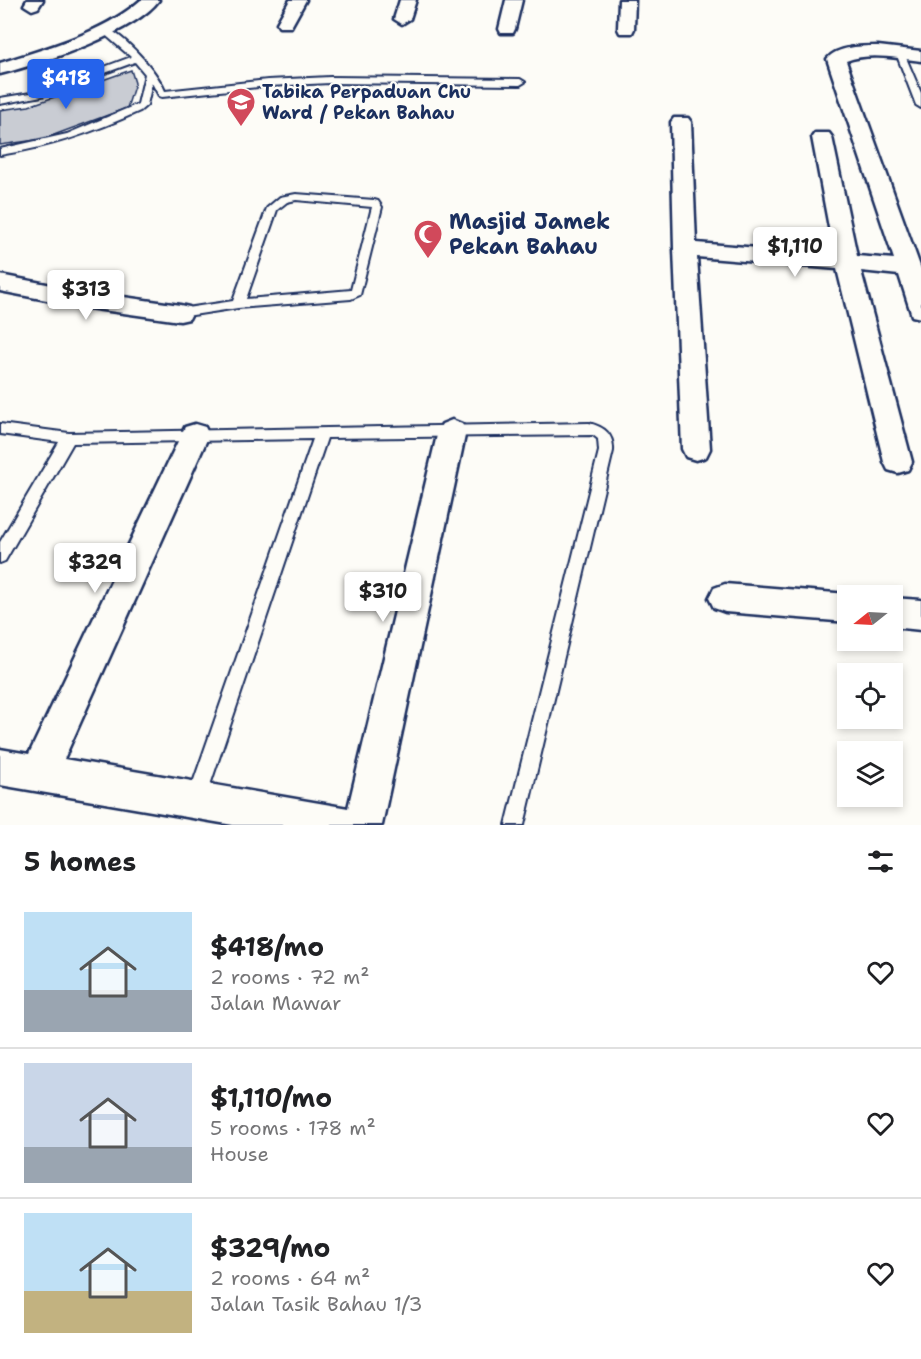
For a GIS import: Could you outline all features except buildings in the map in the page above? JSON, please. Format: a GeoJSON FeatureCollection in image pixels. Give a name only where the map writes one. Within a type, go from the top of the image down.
{"type":"FeatureCollection","features":[{"type":"Feature","properties":{"kind":"street"},"geometry":{"type":"LineString","coordinates":[[0,69],[105,30],[134,16],[151,0]]}},
{"type":"Feature","properties":{"kind":"street"},"geometry":{"type":"LineString","coordinates":[[285,23],[298,0]]}},
{"type":"Feature","properties":{"kind":"street"},"geometry":{"type":"LineString","coordinates":[[402,19],[408,0]]}},
{"type":"Feature","properties":{"kind":"street"},"geometry":{"type":"LineString","coordinates":[[507,29],[514,0]]}},
{"type":"Feature","properties":{"kind":"street"},"geometry":{"type":"LineString","coordinates":[[626,29],[627,0]]}},
{"type":"Feature","properties":{"kind":"street"},"geometry":{"type":"LineString","coordinates":[[921,56],[864,51],[848,53],[836,59],[909,268],[921,310]]}},
{"type":"Feature","properties":{"kind":"street"},"geometry":{"type":"LineString","coordinates":[[681,122],[685,249],[696,449]]}},
{"type":"Feature","properties":{"kind":"street"},"geometry":{"type":"LineString","coordinates":[[822,137],[848,262],[898,462]]}},
{"type":"Feature","properties":{"kind":"street"},"geometry":{"type":"LineString","coordinates":[[685,249],[909,268]]}},
{"type":"Feature","properties":{"kind":"street"},"geometry":{"type":"LineString","coordinates":[[0,283],[88,300],[180,313]]}},
{"type":"Feature","properties":{"kind":"street"},"geometry":{"type":"LineString","coordinates":[[363,825],[452,431]]}},
{"type":"Feature","properties":{"kind":"street"},"geometry":{"type":"LineString","coordinates":[[39,773],[195,435]]}},
{"type":"Feature","properties":{"kind":"street"},"geometry":{"type":"LineString","coordinates":[[725,598],[837,607]]}},
{"type":"Feature","properties":{"kind":"street"},"geometry":{"type":"LineString","coordinates":[[903,613],[921,615]]}},
{"type":"Feature","properties":{"kind":"street"},"geometry":{"type":"LineString","coordinates":[[0,767],[344,825]]}},
{"type":"Feature","properties":{"kind":"lane"},"geometry":{"type":"LineString","coordinates":[[105,30],[137,58],[150,73],[162,94],[268,83],[330,80],[520,82]]}},
{"type":"Feature","properties":{"kind":"lane"},"geometry":{"type":"LineString","coordinates":[[900,54],[921,105]]}},
{"type":"Feature","properties":{"kind":"lane"},"geometry":{"type":"LineString","coordinates":[[0,101],[39,94],[137,58]]}},
{"type":"Feature","properties":{"kind":"lane"},"geometry":{"type":"LineString","coordinates":[[0,152],[32,147],[80,134],[137,109],[142,105],[150,73]]}},
{"type":"Feature","properties":{"kind":"lane"},"geometry":{"type":"LineString","coordinates":[[180,313],[238,304],[345,296],[356,292],[377,207],[375,202],[296,197],[284,199],[278,203],[272,208],[238,304]]}},
{"type":"Feature","properties":{"kind":"lane"},"geometry":{"type":"LineString","coordinates":[[0,429],[69,438],[589,428],[597,430],[606,439],[606,451],[515,825]]}},
{"type":"Feature","properties":{"kind":"lane"},"geometry":{"type":"LineString","coordinates":[[196,800],[322,433]]}},
{"type":"Feature","properties":{"kind":"lane"},"geometry":{"type":"LineString","coordinates":[[0,556],[69,438]]}},
{"type":"Feature","properties":{"kind":"place","name":"Tabika Perpaduan Chu Ward / Pekan Bahau"},"geometry":{"type":"Point","coordinates":[241,128]}},
{"type":"Feature","properties":{"kind":"place","name":"Masjid Jamek Pekan Bahau"},"geometry":{"type":"Point","coordinates":[428,260]}}]}
